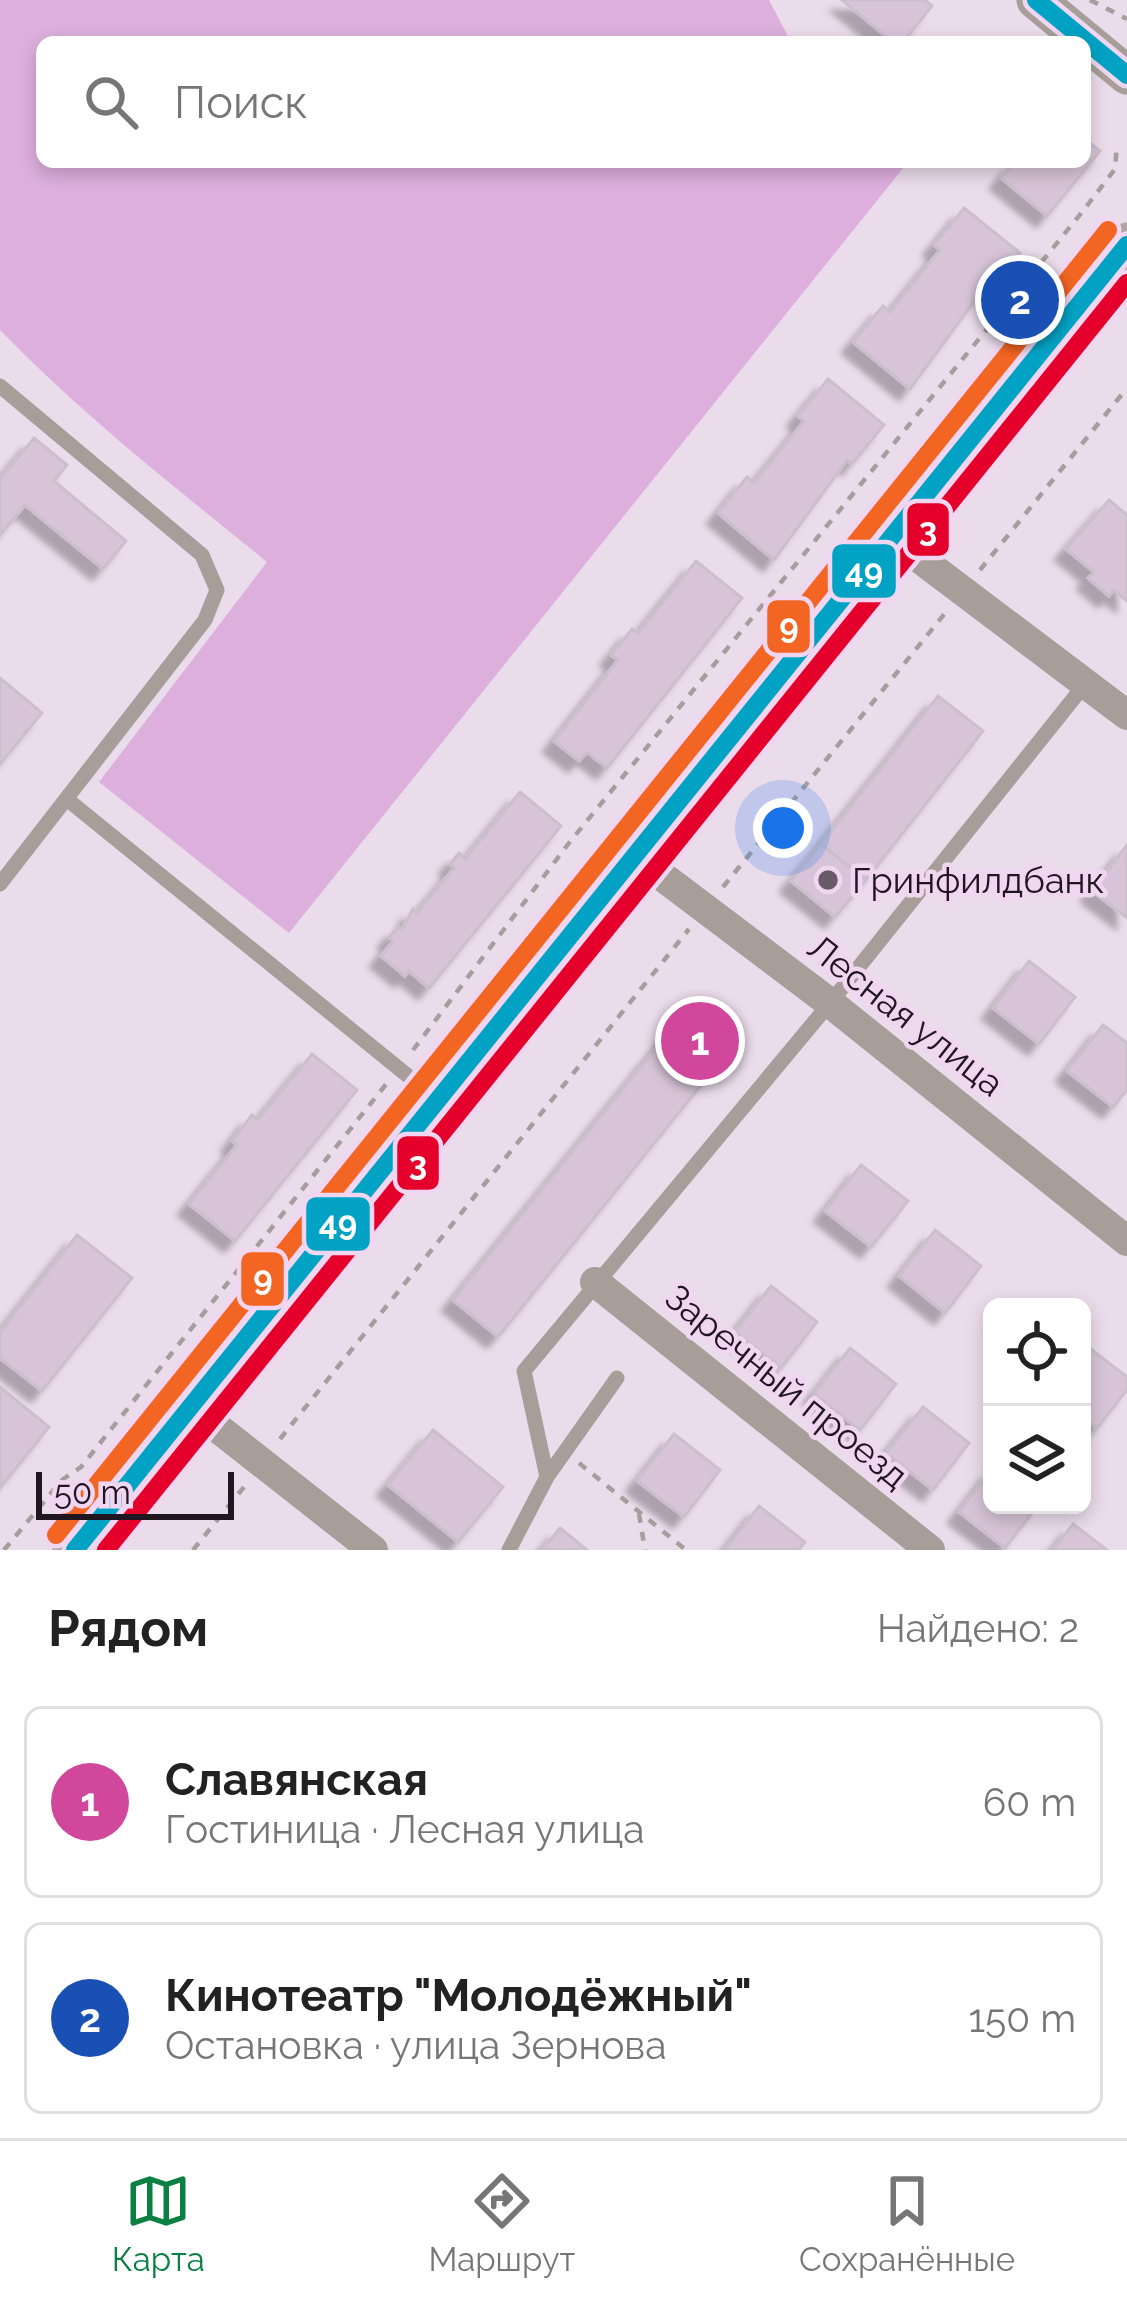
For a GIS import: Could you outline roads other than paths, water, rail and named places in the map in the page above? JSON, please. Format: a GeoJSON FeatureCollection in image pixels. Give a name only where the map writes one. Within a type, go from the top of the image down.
{"type":"FeatureCollection","features":[{"type":"Feature","properties":{"kind":"main road"},"geometry":{"type":"LineString","coordinates":[[75,1550],[1127,245]]}},
{"type":"Feature","properties":{"kind":"street"},"geometry":{"type":"LineString","coordinates":[[1062,4],[1127,75]]}},
{"type":"Feature","properties":{"kind":"street"},"geometry":{"type":"LineString","coordinates":[[890,536],[1127,716]]}},
{"type":"Feature","properties":{"kind":"street","name":"Лесная улица"},"geometry":{"type":"LineString","coordinates":[[634,855],[830,1003],[1127,1241]]}},
{"type":"Feature","properties":{"kind":"street","name":"Заречный проезд"},"geometry":{"type":"LineString","coordinates":[[595,1282],[930,1550]]}},
{"type":"Feature","properties":{"kind":"street"},"geometry":{"type":"LineString","coordinates":[[191,1407],[374,1550]]}},
{"type":"Feature","properties":{"kind":"lane"},"geometry":{"type":"LineString","coordinates":[[0,386],[202,555],[217,590],[205,620],[0,884]]}},
{"type":"Feature","properties":{"kind":"lane"},"geometry":{"type":"LineString","coordinates":[[547,1478],[524,1371],[830,1003],[1086,683]]}},
{"type":"Feature","properties":{"kind":"lane"},"geometry":{"type":"LineString","coordinates":[[68,800],[437,1100]]}},
{"type":"Feature","properties":{"kind":"lane"},"geometry":{"type":"LineString","coordinates":[[509,1550],[547,1478],[617,1378]]}},
{"type":"Feature","properties":{"kind":"place","name":"Кинотеатр \"Молодёжный\""},"geometry":{"type":"Point","coordinates":[1020,300]}},
{"type":"Feature","properties":{"kind":"place","name":"Гринфилдбанк"},"geometry":{"type":"Point","coordinates":[828,880]}},
{"type":"Feature","properties":{"kind":"place","name":"Славянская"},"geometry":{"type":"Point","coordinates":[700,1041]}}]}
